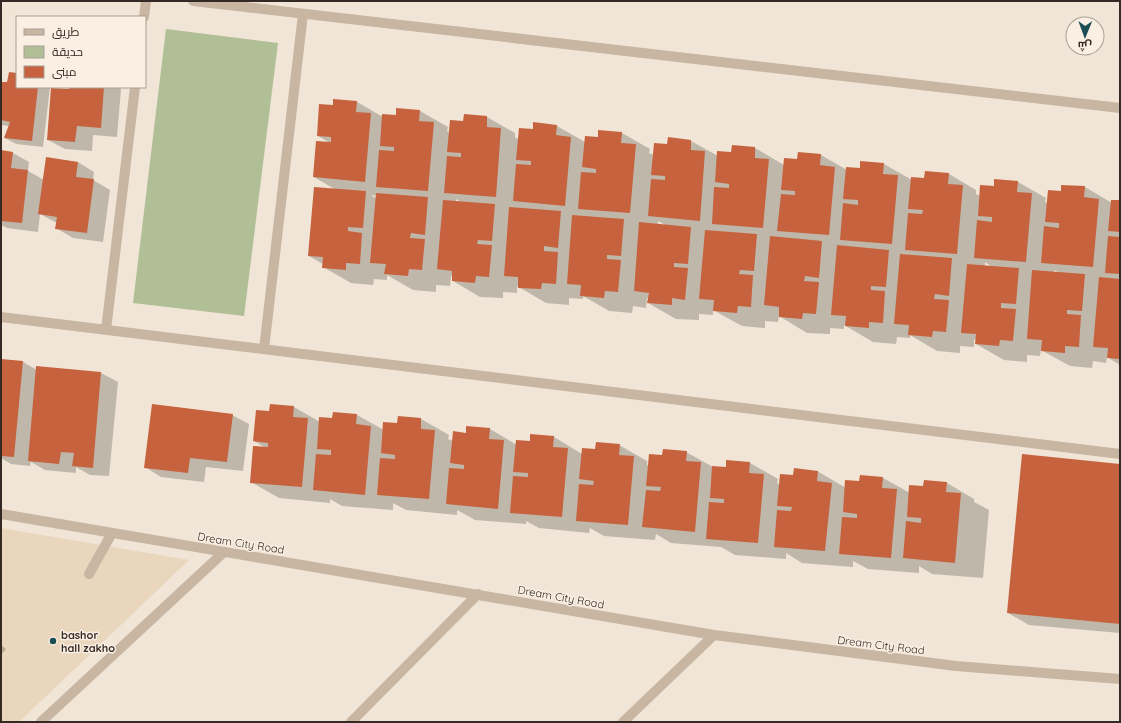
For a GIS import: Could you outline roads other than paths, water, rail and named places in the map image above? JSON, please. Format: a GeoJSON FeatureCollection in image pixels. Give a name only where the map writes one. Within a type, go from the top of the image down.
{"type":"FeatureCollection","features":[{"type":"Feature","properties":{"kind":"street"},"geometry":{"type":"LineString","coordinates":[[144,16],[146,1]]}},
{"type":"Feature","properties":{"kind":"street"},"geometry":{"type":"LineString","coordinates":[[193,1],[218,2],[303,14],[1120,108]]}},
{"type":"Feature","properties":{"kind":"street"},"geometry":{"type":"LineString","coordinates":[[264,349],[303,14]]}},
{"type":"Feature","properties":{"kind":"street"},"geometry":{"type":"LineString","coordinates":[[106,330],[135,88]]}},
{"type":"Feature","properties":{"kind":"street"},"geometry":{"type":"LineString","coordinates":[[1,318],[1120,454]]}},
{"type":"Feature","properties":{"kind":"street","name":"Dream City Road"},"geometry":{"type":"LineString","coordinates":[[1,514],[714,635],[956,666],[1120,679]]}},
{"type":"Feature","properties":{"kind":"street"},"geometry":{"type":"LineString","coordinates":[[89,574],[112,533]]}},
{"type":"Feature","properties":{"kind":"street"},"geometry":{"type":"LineString","coordinates":[[41,722],[224,552]]}},
{"type":"Feature","properties":{"kind":"street"},"geometry":{"type":"LineString","coordinates":[[351,722],[478,594]]}},
{"type":"Feature","properties":{"kind":"street"},"geometry":{"type":"LineString","coordinates":[[623,722],[714,635]]}},
{"type":"Feature","properties":{"kind":"place","name":"bashor hall zakho"},"geometry":{"type":"Point","coordinates":[53,641]}}]}
